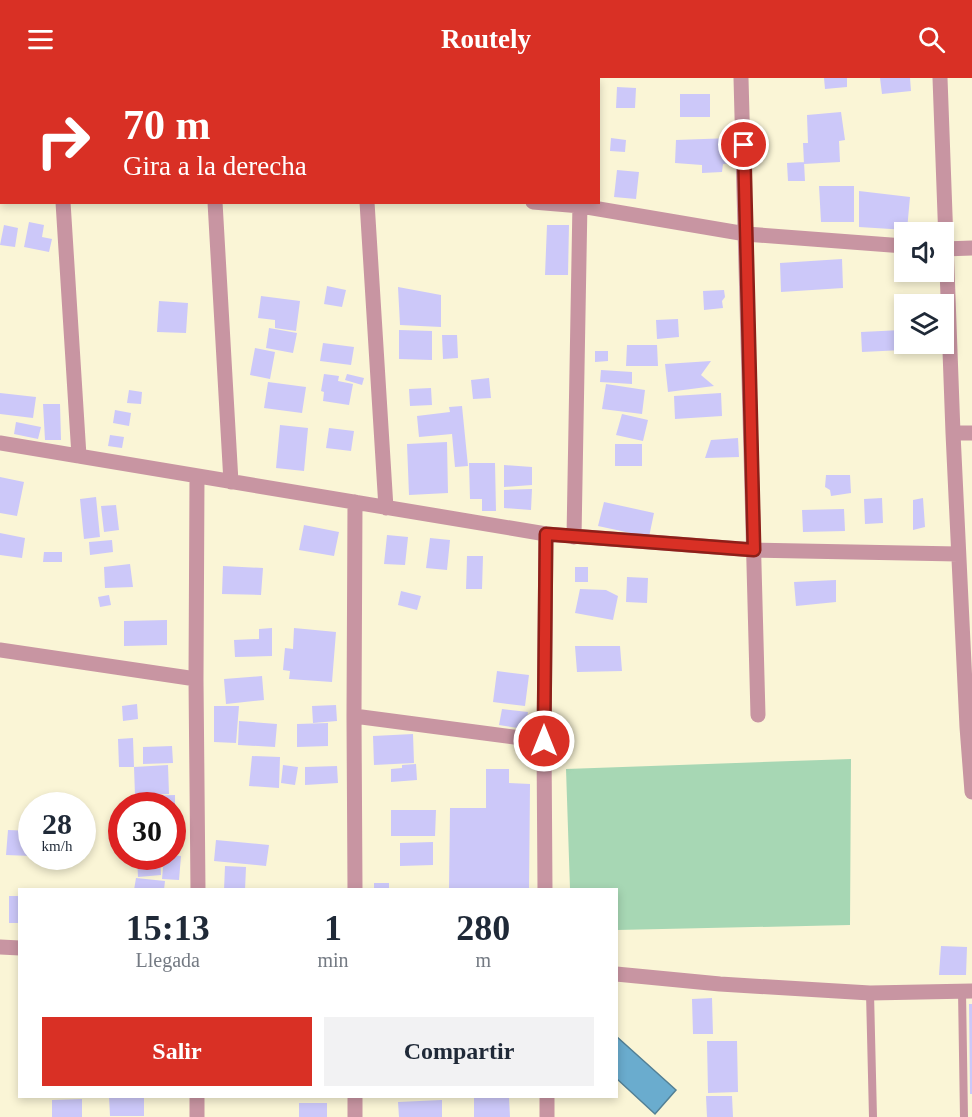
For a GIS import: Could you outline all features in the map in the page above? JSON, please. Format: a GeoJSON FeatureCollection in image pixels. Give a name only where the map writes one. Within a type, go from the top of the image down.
{"type":"FeatureCollection","features":[{"type":"Feature","properties":{"kind":"street"},"geometry":{"type":"LineString","coordinates":[[741,78],[758,716]]}},
{"type":"Feature","properties":{"kind":"street"},"geometry":{"type":"LineString","coordinates":[[940,78],[944,222]]}},
{"type":"Feature","properties":{"kind":"street"},"geometry":{"type":"LineString","coordinates":[[63,204],[79,456]]}},
{"type":"Feature","properties":{"kind":"street"},"geometry":{"type":"LineString","coordinates":[[215,204],[231,482]]}},
{"type":"Feature","properties":{"kind":"street"},"geometry":{"type":"LineString","coordinates":[[367,204],[386,508]]}},
{"type":"Feature","properties":{"kind":"street"},"geometry":{"type":"LineString","coordinates":[[574,537],[580,204],[746,234],[894,245]]}},
{"type":"Feature","properties":{"kind":"street"},"geometry":{"type":"LineString","coordinates":[[954,249],[972,248]]}},
{"type":"Feature","properties":{"kind":"street"},"geometry":{"type":"LineString","coordinates":[[946,282],[958,554],[967,611],[972,792]]}},
{"type":"Feature","properties":{"kind":"street"},"geometry":{"type":"LineString","coordinates":[[953,433],[972,433]]}},
{"type":"Feature","properties":{"kind":"street"},"geometry":{"type":"LineString","coordinates":[[0,443],[546,534],[754,550],[958,554]]}},
{"type":"Feature","properties":{"kind":"street"},"geometry":{"type":"LineString","coordinates":[[197,476],[198,888]]}},
{"type":"Feature","properties":{"kind":"street"},"geometry":{"type":"LineString","coordinates":[[355,502],[355,888]]}},
{"type":"Feature","properties":{"kind":"street"},"geometry":{"type":"LineString","coordinates":[[545,888],[546,534]]}},
{"type":"Feature","properties":{"kind":"street"},"geometry":{"type":"LineString","coordinates":[[0,650],[196,679]]}},
{"type":"Feature","properties":{"kind":"street"},"geometry":{"type":"LineString","coordinates":[[354,716],[544,741]]}},
{"type":"Feature","properties":{"kind":"street"},"geometry":{"type":"LineString","coordinates":[[0,947],[18,948]]}},
{"type":"Feature","properties":{"kind":"street"},"geometry":{"type":"LineString","coordinates":[[618,974],[720,984],[870,993],[967,991]]}},
{"type":"Feature","properties":{"kind":"street"},"geometry":{"type":"LineString","coordinates":[[197,1098],[197,1117]]}},
{"type":"Feature","properties":{"kind":"street"},"geometry":{"type":"LineString","coordinates":[[355,1098],[355,1117]]}},
{"type":"Feature","properties":{"kind":"street"},"geometry":{"type":"LineString","coordinates":[[547,1098],[548,1117]]}},
{"type":"Feature","properties":{"kind":"lane"},"geometry":{"type":"LineString","coordinates":[[964,1117],[967,991]]}},
{"type":"Feature","properties":{"kind":"lane"},"geometry":{"type":"LineString","coordinates":[[870,993],[873,1117]]}},
{"type":"Feature","properties":{"kind":"green space"},"geometry":{"type":"Polygon","coordinates":[[[851,759],[850,925],[618,930],[618,888],[570,888],[566,769],[851,759]]]}},
{"type":"Feature","properties":{"kind":"water"},"geometry":{"type":"Polygon","coordinates":[[[618,1038],[676,1090],[655,1114],[618,1080],[618,1038]]]}},
{"type":"Feature","properties":{"kind":"building"},"geometry":{"type":"Polygon","coordinates":[[[824,78],[847,78],[847,87],[825,89],[824,78]]]}},
{"type":"Feature","properties":{"kind":"building"},"geometry":{"type":"Polygon","coordinates":[[[880,78],[910,78],[911,91],[882,94],[880,78]]]}},
{"type":"Feature","properties":{"kind":"building"},"geometry":{"type":"Polygon","coordinates":[[[617,87],[636,88],[635,108],[616,108],[617,87]]]}},
{"type":"Feature","properties":{"kind":"building"},"geometry":{"type":"Polygon","coordinates":[[[680,94],[710,94],[710,117],[680,117],[680,94]]]}},
{"type":"Feature","properties":{"kind":"building"},"geometry":{"type":"Polygon","coordinates":[[[841,112],[845,140],[839,141],[840,162],[804,164],[803,143],[808,143],[807,115],[841,112]]]}},
{"type":"Feature","properties":{"kind":"building"},"geometry":{"type":"Polygon","coordinates":[[[611,138],[626,140],[625,152],[610,151],[611,138]]]}},
{"type":"Feature","properties":{"kind":"building"},"geometry":{"type":"Polygon","coordinates":[[[732,138],[733,163],[723,164],[722,172],[702,173],[702,165],[675,163],[676,140],[732,138]]]}},
{"type":"Feature","properties":{"kind":"building"},"geometry":{"type":"Polygon","coordinates":[[[804,162],[805,181],[788,181],[787,163],[804,162]]]}},
{"type":"Feature","properties":{"kind":"building"},"geometry":{"type":"Polygon","coordinates":[[[617,170],[639,172],[636,199],[614,197],[617,170]]]}},
{"type":"Feature","properties":{"kind":"building"},"geometry":{"type":"Polygon","coordinates":[[[819,186],[854,186],[854,222],[821,222],[819,186]]]}},
{"type":"Feature","properties":{"kind":"building"},"geometry":{"type":"Polygon","coordinates":[[[859,191],[910,197],[908,222],[894,222],[894,229],[859,227],[859,191]]]}},
{"type":"Feature","properties":{"kind":"building"},"geometry":{"type":"Polygon","coordinates":[[[29,222],[44,225],[42,237],[52,239],[49,252],[24,247],[29,222]]]}},
{"type":"Feature","properties":{"kind":"building"},"geometry":{"type":"Polygon","coordinates":[[[4,225],[18,228],[15,247],[0,245],[4,225]]]}},
{"type":"Feature","properties":{"kind":"building"},"geometry":{"type":"Polygon","coordinates":[[[547,225],[569,225],[568,275],[545,275],[547,225]]]}},
{"type":"Feature","properties":{"kind":"building"},"geometry":{"type":"Polygon","coordinates":[[[842,259],[843,288],[781,292],[780,263],[842,259]]]}},
{"type":"Feature","properties":{"kind":"building"},"geometry":{"type":"Polygon","coordinates":[[[327,286],[346,290],[342,307],[324,304],[327,286]]]}},
{"type":"Feature","properties":{"kind":"building"},"geometry":{"type":"Polygon","coordinates":[[[398,287],[441,295],[441,327],[400,325],[398,287]]]}},
{"type":"Feature","properties":{"kind":"building"},"geometry":{"type":"Polygon","coordinates":[[[724,290],[723,308],[704,310],[703,291],[724,290]]]}},
{"type":"Feature","properties":{"kind":"building"},"geometry":{"type":"Polygon","coordinates":[[[261,296],[300,301],[296,331],[275,328],[275,320],[258,318],[261,296]]]}},
{"type":"Feature","properties":{"kind":"building"},"geometry":{"type":"Polygon","coordinates":[[[159,301],[188,303],[186,333],[157,332],[159,301]]]}},
{"type":"Feature","properties":{"kind":"building"},"geometry":{"type":"Polygon","coordinates":[[[678,319],[679,337],[657,339],[656,320],[678,319]]]}},
{"type":"Feature","properties":{"kind":"building"},"geometry":{"type":"Polygon","coordinates":[[[269,328],[297,333],[293,353],[266,348],[269,328]]]}},
{"type":"Feature","properties":{"kind":"building"},"geometry":{"type":"Polygon","coordinates":[[[399,330],[432,331],[432,360],[399,359],[399,330]]]}},
{"type":"Feature","properties":{"kind":"building"},"geometry":{"type":"Polygon","coordinates":[[[894,330],[894,350],[862,352],[861,332],[894,330]]]}},
{"type":"Feature","properties":{"kind":"building"},"geometry":{"type":"Polygon","coordinates":[[[442,335],[457,335],[458,358],[443,359],[442,335]]]}},
{"type":"Feature","properties":{"kind":"building"},"geometry":{"type":"Polygon","coordinates":[[[323,343],[354,347],[351,365],[320,361],[323,343]]]}},
{"type":"Feature","properties":{"kind":"building"},"geometry":{"type":"Polygon","coordinates":[[[627,345],[657,345],[658,366],[626,366],[627,345]]]}},
{"type":"Feature","properties":{"kind":"building"},"geometry":{"type":"Polygon","coordinates":[[[255,348],[275,352],[270,379],[250,375],[255,348]]]}},
{"type":"Feature","properties":{"kind":"building"},"geometry":{"type":"Polygon","coordinates":[[[595,351],[608,351],[608,361],[595,362],[595,351]]]}},
{"type":"Feature","properties":{"kind":"building"},"geometry":{"type":"Polygon","coordinates":[[[711,361],[701,375],[714,386],[668,392],[665,364],[711,361]]]}},
{"type":"Feature","properties":{"kind":"building"},"geometry":{"type":"Polygon","coordinates":[[[601,370],[632,372],[632,384],[600,382],[601,370]]]}},
{"type":"Feature","properties":{"kind":"building"},"geometry":{"type":"Polygon","coordinates":[[[324,374],[339,376],[338,381],[353,384],[349,405],[323,401],[324,392],[321,391],[324,374]]]}},
{"type":"Feature","properties":{"kind":"building"},"geometry":{"type":"Polygon","coordinates":[[[347,374],[364,378],[362,385],[345,380],[347,374]]]}},
{"type":"Feature","properties":{"kind":"building"},"geometry":{"type":"Polygon","coordinates":[[[489,378],[491,398],[473,399],[471,380],[489,378]]]}},
{"type":"Feature","properties":{"kind":"building"},"geometry":{"type":"Polygon","coordinates":[[[268,382],[306,387],[302,413],[264,408],[268,382]]]}},
{"type":"Feature","properties":{"kind":"building"},"geometry":{"type":"Polygon","coordinates":[[[606,384],[645,390],[642,414],[602,409],[606,384]]]}},
{"type":"Feature","properties":{"kind":"building"},"geometry":{"type":"Polygon","coordinates":[[[431,388],[432,405],[410,406],[409,389],[431,388]]]}},
{"type":"Feature","properties":{"kind":"building"},"geometry":{"type":"Polygon","coordinates":[[[129,390],[142,392],[141,404],[127,403],[129,390]]]}},
{"type":"Feature","properties":{"kind":"building"},"geometry":{"type":"Polygon","coordinates":[[[0,393],[36,397],[33,418],[0,414],[0,393]]]}},
{"type":"Feature","properties":{"kind":"building"},"geometry":{"type":"Polygon","coordinates":[[[721,393],[722,416],[675,419],[674,396],[721,393]]]}},
{"type":"Feature","properties":{"kind":"building"},"geometry":{"type":"Polygon","coordinates":[[[43,404],[60,404],[61,440],[45,440],[43,404]]]}},
{"type":"Feature","properties":{"kind":"building"},"geometry":{"type":"Polygon","coordinates":[[[462,406],[468,466],[455,467],[452,434],[419,437],[417,416],[450,412],[449,407],[462,406]]]}},
{"type":"Feature","properties":{"kind":"building"},"geometry":{"type":"Polygon","coordinates":[[[115,410],[131,413],[129,426],[113,423],[115,410]]]}},
{"type":"Feature","properties":{"kind":"building"},"geometry":{"type":"Polygon","coordinates":[[[622,414],[648,420],[643,441],[616,435],[622,414]]]}},
{"type":"Feature","properties":{"kind":"building"},"geometry":{"type":"Polygon","coordinates":[[[16,422],[41,427],[38,439],[14,434],[16,422]]]}},
{"type":"Feature","properties":{"kind":"building"},"geometry":{"type":"Polygon","coordinates":[[[280,425],[308,428],[304,471],[276,468],[280,425]]]}},
{"type":"Feature","properties":{"kind":"building"},"geometry":{"type":"Polygon","coordinates":[[[329,428],[354,431],[351,451],[326,448],[329,428]]]}},
{"type":"Feature","properties":{"kind":"building"},"geometry":{"type":"Polygon","coordinates":[[[110,435],[124,437],[122,448],[108,446],[110,435]]]}},
{"type":"Feature","properties":{"kind":"building"},"geometry":{"type":"Polygon","coordinates":[[[738,438],[739,457],[705,458],[711,440],[738,438]]]}},
{"type":"Feature","properties":{"kind":"building"},"geometry":{"type":"Polygon","coordinates":[[[447,442],[448,493],[409,495],[407,444],[447,442]]]}},
{"type":"Feature","properties":{"kind":"building"},"geometry":{"type":"Polygon","coordinates":[[[615,444],[642,444],[642,466],[615,466],[615,444]]]}},
{"type":"Feature","properties":{"kind":"building"},"geometry":{"type":"Polygon","coordinates":[[[469,463],[495,463],[496,511],[482,511],[482,499],[470,499],[469,463]]]}},
{"type":"Feature","properties":{"kind":"building"},"geometry":{"type":"Polygon","coordinates":[[[504,465],[532,467],[532,485],[504,487],[504,465]]]}},
{"type":"Feature","properties":{"kind":"building"},"geometry":{"type":"Polygon","coordinates":[[[826,475],[850,475],[851,493],[831,496],[830,490],[825,487],[826,475]]]}},
{"type":"Feature","properties":{"kind":"building"},"geometry":{"type":"Polygon","coordinates":[[[0,477],[24,482],[17,516],[0,513],[0,477]]]}},
{"type":"Feature","properties":{"kind":"building"},"geometry":{"type":"Polygon","coordinates":[[[532,489],[531,510],[504,508],[504,490],[532,489]]]}},
{"type":"Feature","properties":{"kind":"building"},"geometry":{"type":"Polygon","coordinates":[[[96,497],[100,537],[84,539],[80,499],[96,497]]]}},
{"type":"Feature","properties":{"kind":"building"},"geometry":{"type":"Polygon","coordinates":[[[882,498],[883,523],[865,524],[864,499],[882,498]]]}},
{"type":"Feature","properties":{"kind":"building"},"geometry":{"type":"Polygon","coordinates":[[[923,498],[925,527],[913,530],[913,500],[923,498]]]}},
{"type":"Feature","properties":{"kind":"building"},"geometry":{"type":"Polygon","coordinates":[[[604,502],[654,513],[649,537],[598,526],[604,502]]]}},
{"type":"Feature","properties":{"kind":"building"},"geometry":{"type":"Polygon","coordinates":[[[116,505],[119,530],[104,532],[101,506],[116,505]]]}},
{"type":"Feature","properties":{"kind":"building"},"geometry":{"type":"Polygon","coordinates":[[[844,509],[845,531],[803,532],[802,510],[844,509]]]}},
{"type":"Feature","properties":{"kind":"building"},"geometry":{"type":"Polygon","coordinates":[[[304,525],[339,532],[334,556],[299,550],[304,525]]]}},
{"type":"Feature","properties":{"kind":"building"},"geometry":{"type":"Polygon","coordinates":[[[0,533],[25,538],[22,558],[0,555],[0,533]]]}},
{"type":"Feature","properties":{"kind":"building"},"geometry":{"type":"Polygon","coordinates":[[[387,535],[408,537],[405,565],[384,564],[387,535]]]}},
{"type":"Feature","properties":{"kind":"building"},"geometry":{"type":"Polygon","coordinates":[[[430,538],[450,540],[447,570],[426,568],[430,538]]]}},
{"type":"Feature","properties":{"kind":"building"},"geometry":{"type":"Polygon","coordinates":[[[112,540],[113,552],[90,555],[89,542],[112,540]]]}},
{"type":"Feature","properties":{"kind":"building"},"geometry":{"type":"Polygon","coordinates":[[[44,552],[62,552],[62,562],[43,562],[44,552]]]}},
{"type":"Feature","properties":{"kind":"building"},"geometry":{"type":"Polygon","coordinates":[[[467,556],[483,556],[482,589],[466,589],[467,556]]]}},
{"type":"Feature","properties":{"kind":"building"},"geometry":{"type":"Polygon","coordinates":[[[130,564],[133,587],[105,588],[104,567],[130,564]]]}},
{"type":"Feature","properties":{"kind":"building"},"geometry":{"type":"Polygon","coordinates":[[[223,566],[263,568],[261,595],[222,594],[223,566]]]}},
{"type":"Feature","properties":{"kind":"building"},"geometry":{"type":"Polygon","coordinates":[[[575,567],[588,567],[588,582],[575,582],[575,567]]]}},
{"type":"Feature","properties":{"kind":"building"},"geometry":{"type":"Polygon","coordinates":[[[627,577],[648,578],[647,603],[626,602],[627,577]]]}},
{"type":"Feature","properties":{"kind":"building"},"geometry":{"type":"Polygon","coordinates":[[[836,580],[836,602],[796,606],[794,582],[836,580]]]}},
{"type":"Feature","properties":{"kind":"building"},"geometry":{"type":"Polygon","coordinates":[[[580,589],[606,590],[618,596],[613,620],[575,613],[580,589]]]}},
{"type":"Feature","properties":{"kind":"building"},"geometry":{"type":"Polygon","coordinates":[[[401,591],[421,596],[417,610],[398,605],[401,591]]]}},
{"type":"Feature","properties":{"kind":"building"},"geometry":{"type":"Polygon","coordinates":[[[109,595],[111,605],[100,607],[98,597],[109,595]]]}},
{"type":"Feature","properties":{"kind":"building"},"geometry":{"type":"Polygon","coordinates":[[[167,620],[167,645],[124,646],[124,621],[167,620]]]}},
{"type":"Feature","properties":{"kind":"building"},"geometry":{"type":"Polygon","coordinates":[[[272,628],[272,656],[235,657],[234,640],[259,639],[259,629],[272,628]]]}},
{"type":"Feature","properties":{"kind":"building"},"geometry":{"type":"Polygon","coordinates":[[[294,628],[336,632],[332,682],[289,679],[290,671],[283,670],[285,648],[293,649],[294,628]]]}},
{"type":"Feature","properties":{"kind":"building"},"geometry":{"type":"Polygon","coordinates":[[[575,646],[620,646],[622,671],[577,672],[575,646]]]}},
{"type":"Feature","properties":{"kind":"building"},"geometry":{"type":"Polygon","coordinates":[[[497,671],[529,675],[525,706],[493,702],[497,671]]]}},
{"type":"Feature","properties":{"kind":"building"},"geometry":{"type":"Polygon","coordinates":[[[262,676],[264,700],[226,704],[224,679],[262,676]]]}},
{"type":"Feature","properties":{"kind":"building"},"geometry":{"type":"Polygon","coordinates":[[[137,704],[138,719],[123,721],[122,706],[137,704]]]}},
{"type":"Feature","properties":{"kind":"building"},"geometry":{"type":"Polygon","coordinates":[[[336,705],[337,721],[313,723],[312,706],[336,705]]]}},
{"type":"Feature","properties":{"kind":"building"},"geometry":{"type":"Polygon","coordinates":[[[214,706],[239,706],[236,743],[214,742],[214,706]]]}},
{"type":"Feature","properties":{"kind":"building"},"geometry":{"type":"Polygon","coordinates":[[[502,709],[528,712],[525,729],[499,725],[502,709]]]}},
{"type":"Feature","properties":{"kind":"building"},"geometry":{"type":"Polygon","coordinates":[[[239,721],[277,724],[275,747],[238,745],[239,721]]]}},
{"type":"Feature","properties":{"kind":"building"},"geometry":{"type":"Polygon","coordinates":[[[328,723],[328,746],[297,747],[297,724],[328,723]]]}},
{"type":"Feature","properties":{"kind":"building"},"geometry":{"type":"Polygon","coordinates":[[[413,734],[414,763],[374,765],[373,736],[413,734]]]}},
{"type":"Feature","properties":{"kind":"building"},"geometry":{"type":"Polygon","coordinates":[[[133,738],[134,767],[119,767],[118,739],[133,738]]]}},
{"type":"Feature","properties":{"kind":"building"},"geometry":{"type":"Polygon","coordinates":[[[172,746],[173,763],[143,764],[143,747],[172,746]]]}},
{"type":"Feature","properties":{"kind":"building"},"geometry":{"type":"Polygon","coordinates":[[[252,756],[280,757],[279,788],[249,786],[252,756]]]}},
{"type":"Feature","properties":{"kind":"building"},"geometry":{"type":"Polygon","coordinates":[[[416,764],[417,780],[391,782],[391,769],[416,764]]]}},
{"type":"Feature","properties":{"kind":"building"},"geometry":{"type":"Polygon","coordinates":[[[168,765],[169,792],[135,792],[134,767],[168,765]]]}},
{"type":"Feature","properties":{"kind":"building"},"geometry":{"type":"Polygon","coordinates":[[[283,765],[298,767],[295,785],[281,783],[283,765]]]}},
{"type":"Feature","properties":{"kind":"building"},"geometry":{"type":"Polygon","coordinates":[[[337,766],[338,783],[305,785],[305,767],[337,766]]]}},
{"type":"Feature","properties":{"kind":"building"},"geometry":{"type":"Polygon","coordinates":[[[486,769],[509,769],[509,783],[530,784],[529,888],[449,888],[450,808],[486,808],[486,769]]]}},
{"type":"Feature","properties":{"kind":"building"},"geometry":{"type":"Polygon","coordinates":[[[391,810],[436,810],[435,836],[391,836],[391,810]]]}},
{"type":"Feature","properties":{"kind":"building"},"geometry":{"type":"Polygon","coordinates":[[[8,830],[18,830],[18,855],[6,855],[8,830]]]}},
{"type":"Feature","properties":{"kind":"building"},"geometry":{"type":"Polygon","coordinates":[[[216,840],[269,845],[266,866],[214,861],[216,840]]]}},
{"type":"Feature","properties":{"kind":"building"},"geometry":{"type":"Polygon","coordinates":[[[433,842],[433,865],[400,866],[400,843],[433,842]]]}},
{"type":"Feature","properties":{"kind":"building"},"geometry":{"type":"Polygon","coordinates":[[[225,866],[246,867],[245,888],[224,888],[225,866]]]}},
{"type":"Feature","properties":{"kind":"building"},"geometry":{"type":"Polygon","coordinates":[[[138,870],[161,870],[161,875],[138,877],[138,870]]]}},
{"type":"Feature","properties":{"kind":"building"},"geometry":{"type":"Polygon","coordinates":[[[163,870],[180,870],[179,880],[162,879],[163,870]]]}},
{"type":"Feature","properties":{"kind":"building"},"geometry":{"type":"Polygon","coordinates":[[[136,878],[165,881],[164,888],[134,888],[136,878]]]}},
{"type":"Feature","properties":{"kind":"building"},"geometry":{"type":"Polygon","coordinates":[[[374,883],[389,883],[389,888],[374,888],[374,883]]]}},
{"type":"Feature","properties":{"kind":"building"},"geometry":{"type":"Polygon","coordinates":[[[9,896],[18,896],[18,923],[9,923],[9,896]]]}},
{"type":"Feature","properties":{"kind":"building"},"geometry":{"type":"Polygon","coordinates":[[[941,946],[967,947],[966,975],[939,975],[941,946]]]}},
{"type":"Feature","properties":{"kind":"building"},"geometry":{"type":"Polygon","coordinates":[[[712,998],[713,1034],[693,1034],[692,999],[712,998]]]}},
{"type":"Feature","properties":{"kind":"building"},"geometry":{"type":"Polygon","coordinates":[[[969,1004],[972,1004],[972,1094],[970,1094],[969,1004]]]}},
{"type":"Feature","properties":{"kind":"building"},"geometry":{"type":"Polygon","coordinates":[[[707,1041],[737,1041],[738,1092],[708,1093],[707,1041]]]}},
{"type":"Feature","properties":{"kind":"building"},"geometry":{"type":"Polygon","coordinates":[[[706,1096],[732,1096],[733,1117],[707,1117],[706,1096]]]}},
{"type":"Feature","properties":{"kind":"building"},"geometry":{"type":"Polygon","coordinates":[[[109,1098],[144,1098],[144,1116],[110,1116],[109,1098]]]}},
{"type":"Feature","properties":{"kind":"building"},"geometry":{"type":"Polygon","coordinates":[[[474,1098],[509,1098],[510,1117],[474,1117],[474,1098]]]}},
{"type":"Feature","properties":{"kind":"building"},"geometry":{"type":"Polygon","coordinates":[[[82,1099],[82,1117],[52,1117],[52,1100],[82,1099]]]}},
{"type":"Feature","properties":{"kind":"building"},"geometry":{"type":"Polygon","coordinates":[[[442,1100],[442,1117],[399,1117],[398,1102],[442,1100]]]}},
{"type":"Feature","properties":{"kind":"building"},"geometry":{"type":"Polygon","coordinates":[[[299,1103],[327,1103],[327,1117],[299,1117],[299,1103]]]}},
{"type":"Feature","properties":{"kind":"route"},"geometry":{"type":"LineString","coordinates":[[544,741],[546,534],[754,550],[744,145]]}}]}
